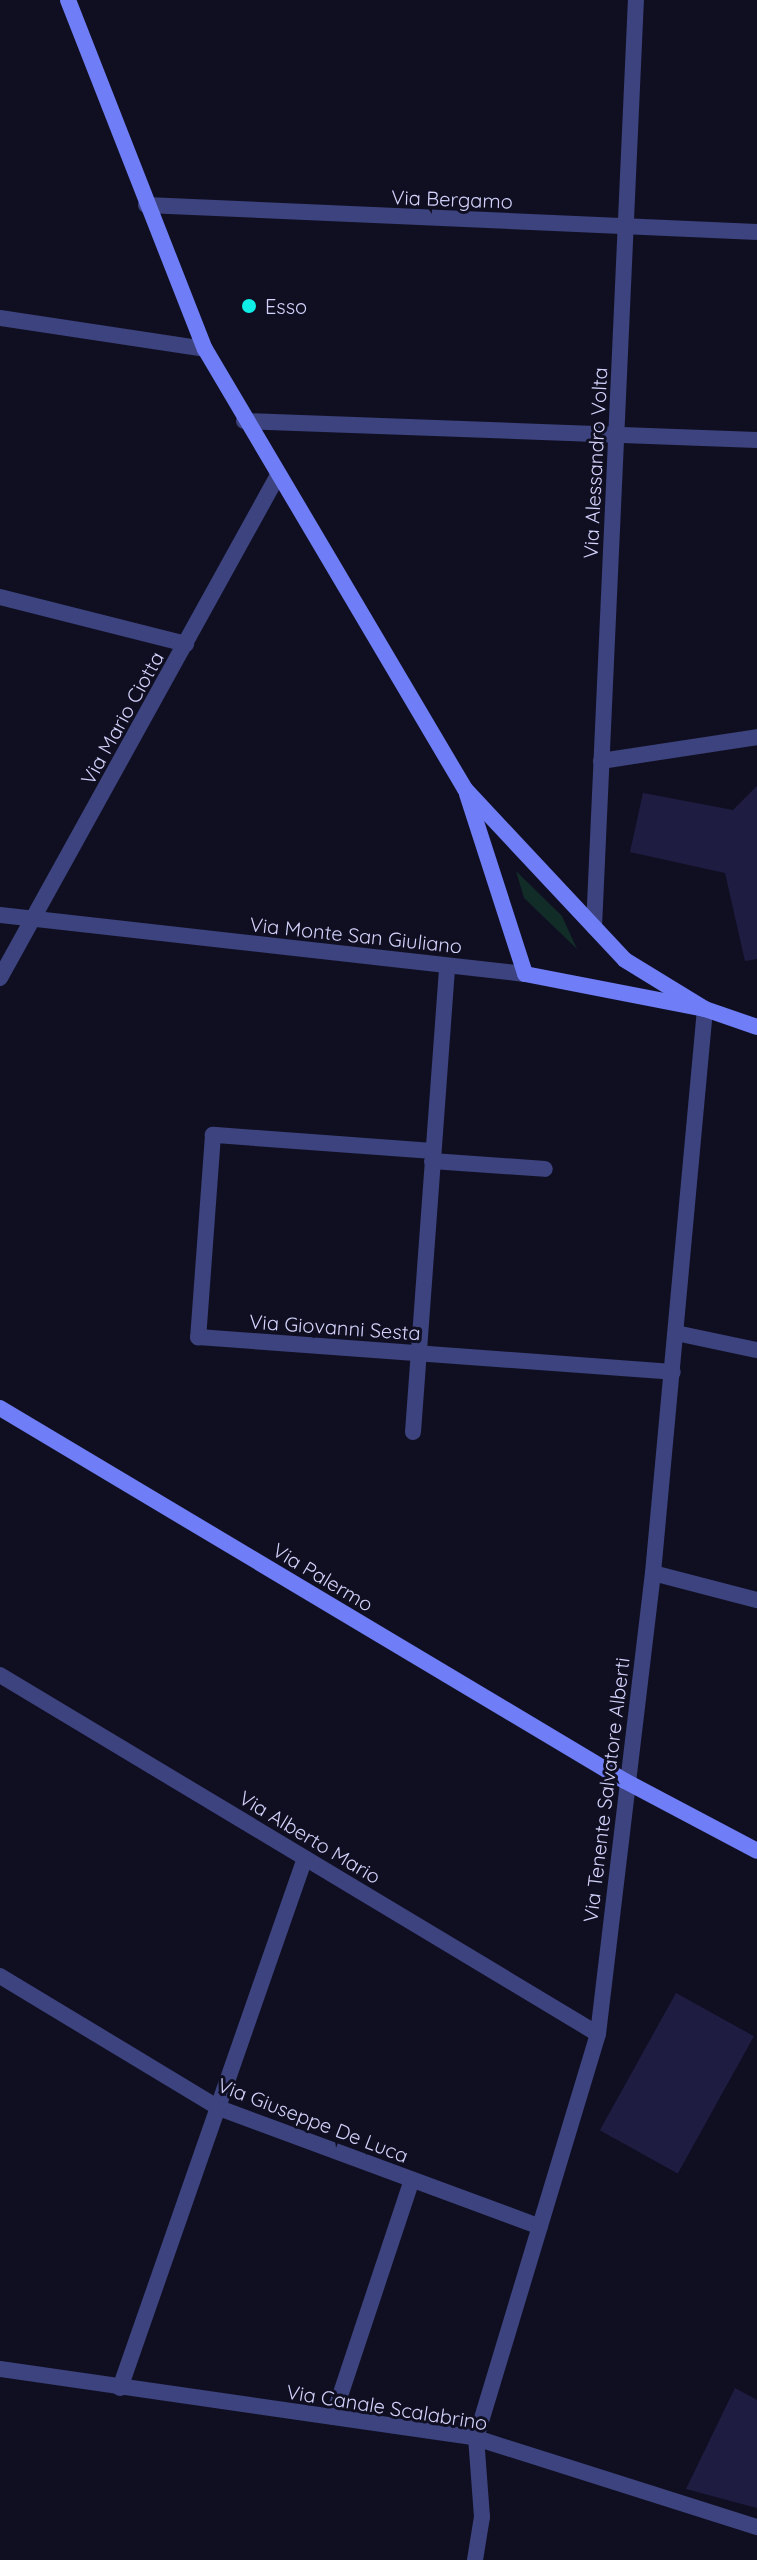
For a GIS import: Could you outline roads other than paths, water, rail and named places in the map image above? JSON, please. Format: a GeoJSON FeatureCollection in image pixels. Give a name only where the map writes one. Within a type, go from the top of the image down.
{"type":"FeatureCollection","features":[{"type":"Feature","properties":{"kind":"main road"},"geometry":{"type":"LineString","coordinates":[[68,0],[205,349],[277,477],[465,789],[625,960],[705,1009],[757,1027]]}},
{"type":"Feature","properties":{"kind":"main road"},"geometry":{"type":"LineString","coordinates":[[465,789],[525,974]]}},
{"type":"Feature","properties":{"kind":"main road","name":"Via Monte San Giuliano"},"geometry":{"type":"LineString","coordinates":[[525,974],[705,1009]]}},
{"type":"Feature","properties":{"kind":"main road","name":"Via Palermo"},"geometry":{"type":"LineString","coordinates":[[0,1408],[625,1781],[757,1851]]}},
{"type":"Feature","properties":{"kind":"street","name":"Via Alessandro Volta"},"geometry":{"type":"LineString","coordinates":[[594,927],[636,0]]}},
{"type":"Feature","properties":{"kind":"street","name":"Via Bergamo"},"geometry":{"type":"LineString","coordinates":[[146,205],[757,232]]}},
{"type":"Feature","properties":{"kind":"street"},"geometry":{"type":"LineString","coordinates":[[0,318],[205,349]]}},
{"type":"Feature","properties":{"kind":"street"},"geometry":{"type":"LineString","coordinates":[[244,421],[757,440]]}},
{"type":"Feature","properties":{"kind":"street","name":"Via Mario Ciotta"},"geometry":{"type":"LineString","coordinates":[[0,978],[277,477]]}},
{"type":"Feature","properties":{"kind":"street"},"geometry":{"type":"LineString","coordinates":[[0,597],[186,644]]}},
{"type":"Feature","properties":{"kind":"street"},"geometry":{"type":"LineString","coordinates":[[601,761],[757,737]]}},
{"type":"Feature","properties":{"kind":"street","name":"Via Monte San Giuliano"},"geometry":{"type":"LineString","coordinates":[[0,915],[525,974]]}},
{"type":"Feature","properties":{"kind":"street"},"geometry":{"type":"LineString","coordinates":[[413,1432],[447,966]]}},
{"type":"Feature","properties":{"kind":"street","name":"Via Tenente Salvatore Alberti"},"geometry":{"type":"LineString","coordinates":[[475,2560],[482,2517],[476,2438],[598,2034],[625,1781],[653,1573],[705,1009]]}},
{"type":"Feature","properties":{"kind":"street","name":"Via Giovanni Sesta"},"geometry":{"type":"LineString","coordinates":[[433,1156],[213,1135],[198,1337],[673,1372]]}},
{"type":"Feature","properties":{"kind":"street"},"geometry":{"type":"LineString","coordinates":[[433,1156],[545,1169]]}},
{"type":"Feature","properties":{"kind":"street"},"geometry":{"type":"LineString","coordinates":[[676,1333],[757,1350]]}},
{"type":"Feature","properties":{"kind":"street"},"geometry":{"type":"LineString","coordinates":[[653,1573],[757,1600]]}},
{"type":"Feature","properties":{"kind":"street","name":"Via Alberto Mario"},"geometry":{"type":"LineString","coordinates":[[0,1675],[598,2034]]}},
{"type":"Feature","properties":{"kind":"street"},"geometry":{"type":"LineString","coordinates":[[120,2388],[305,1858]]}},
{"type":"Feature","properties":{"kind":"street","name":"Via Giuseppe De Luca"},"geometry":{"type":"LineString","coordinates":[[1,1982],[219,2108],[540,2227]]}},
{"type":"Feature","properties":{"kind":"street"},"geometry":{"type":"LineString","coordinates":[[333,2417],[412,2180]]}},
{"type":"Feature","properties":{"kind":"street","name":"Via Canale Scalabrino"},"geometry":{"type":"LineString","coordinates":[[0,2369],[476,2438],[757,2527]]}},
{"type":"Feature","properties":{"kind":"place","name":"Esso"},"geometry":{"type":"Point","coordinates":[249,306]}}]}
